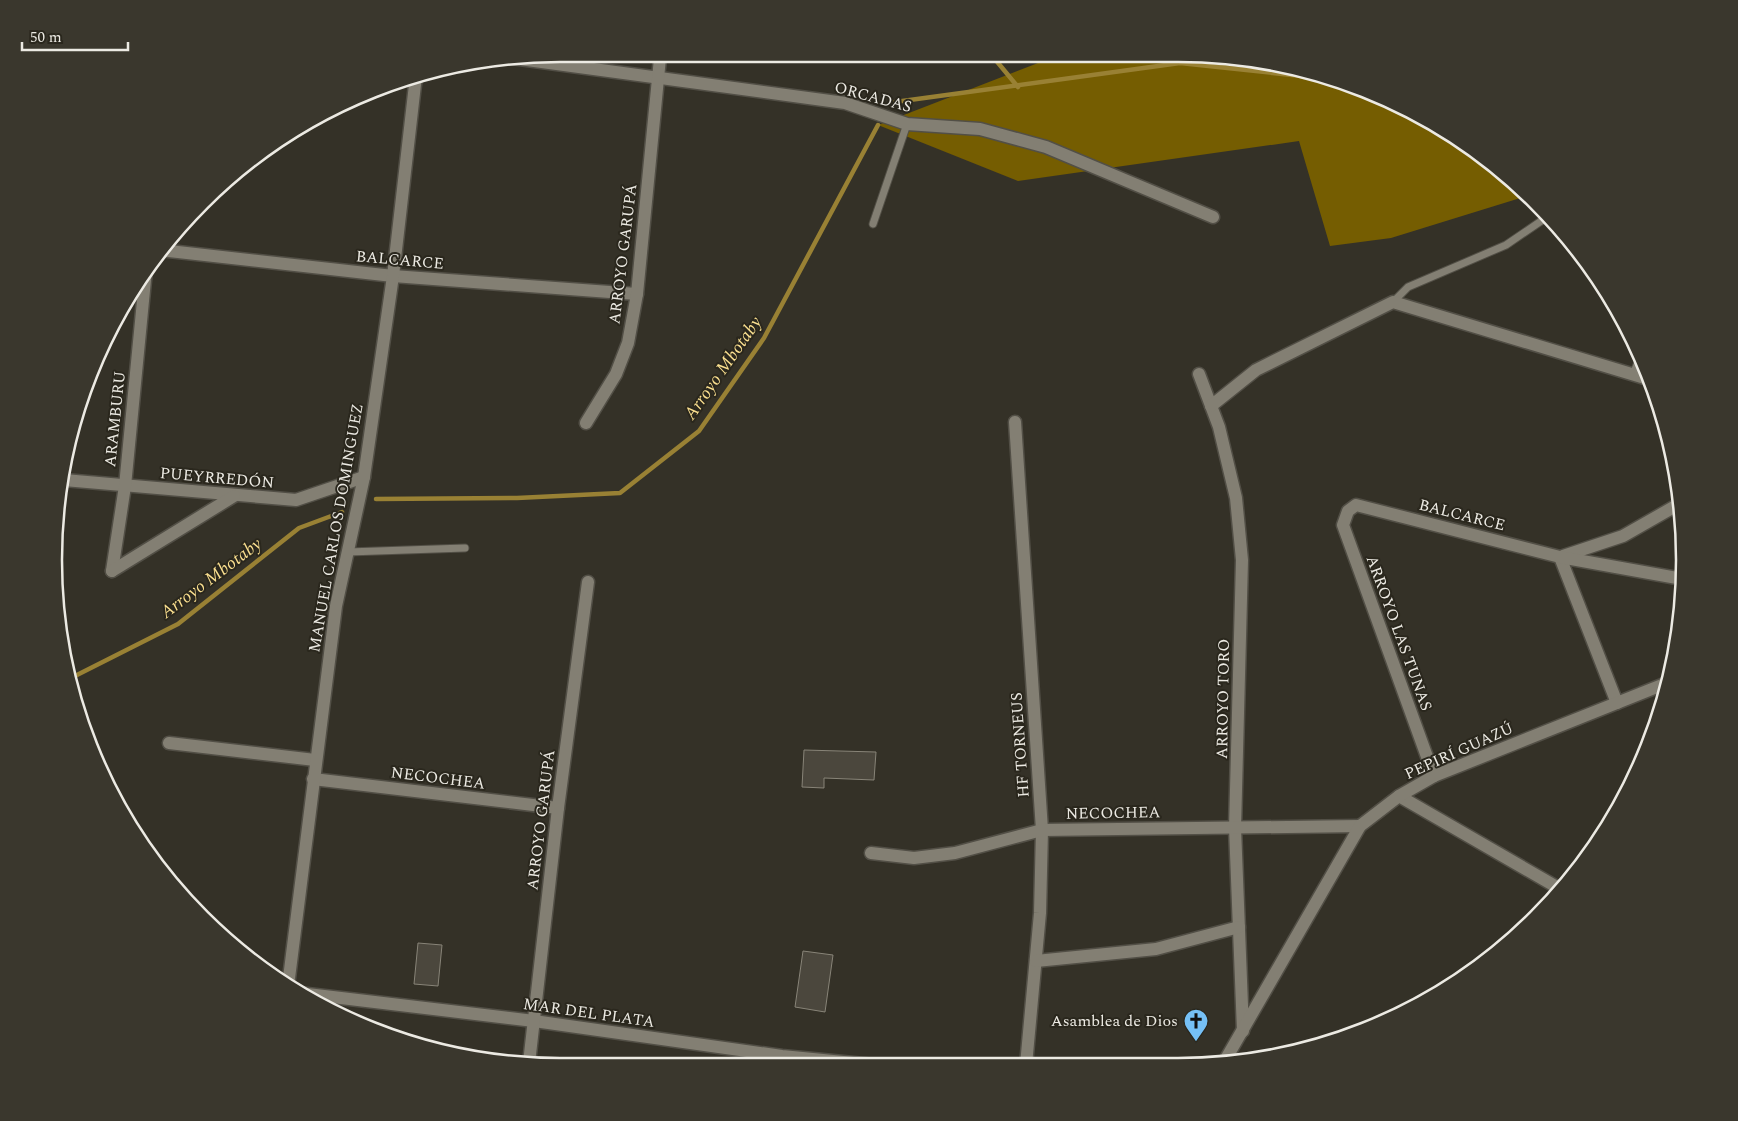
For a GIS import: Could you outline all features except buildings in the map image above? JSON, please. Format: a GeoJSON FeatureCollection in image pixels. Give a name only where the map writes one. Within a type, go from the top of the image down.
{"type":"FeatureCollection","features":[{"type":"Feature","properties":{"kind":"street","name":"ARROYO GARUPÁ"},"geometry":{"type":"LineString","coordinates":[[586,423],[616,374],[628,342],[637,294],[660,62]]}},
{"type":"Feature","properties":{"kind":"street","name":"ORCADAS"},"geometry":{"type":"LineString","coordinates":[[547,63],[845,103],[907,124],[980,129],[1046,147],[1213,216]]}},
{"type":"Feature","properties":{"kind":"street","name":"MANUEL CARLOS DOMINGUEZ"},"geometry":{"type":"LineString","coordinates":[[289,978],[315,760],[336,606],[364,476],[393,276],[415,84]]}},
{"type":"Feature","properties":{"kind":"street","name":"BALCARCE"},"geometry":{"type":"LineString","coordinates":[[170,251],[393,276],[637,294]]}},
{"type":"Feature","properties":{"kind":"street","name":"ARAMBURU"},"geometry":{"type":"LineString","coordinates":[[144,287],[125,486],[112,571],[234,496]]}},
{"type":"Feature","properties":{"kind":"street"},"geometry":{"type":"LineString","coordinates":[[1211,406],[1256,370],[1393,302],[1640,376]]}},
{"type":"Feature","properties":{"kind":"street","name":"ARROYO TORO"},"geometry":{"type":"LineString","coordinates":[[1199,374],[1219,427],[1236,498],[1242,560],[1235,828],[1243,1031]]}},
{"type":"Feature","properties":{"kind":"street","name":"HF TORNEUS"},"geometry":{"type":"LineString","coordinates":[[1015,422],[1042,830],[1040,913],[1027,1058]]}},
{"type":"Feature","properties":{"kind":"street","name":"PUEYRREDÓN"},"geometry":{"type":"LineString","coordinates":[[69,481],[296,500],[364,476]]}},
{"type":"Feature","properties":{"kind":"street","name":"BALCARCE"},"geometry":{"type":"LineString","coordinates":[[1356,505],[1560,557],[1675,578]]}},
{"type":"Feature","properties":{"kind":"street","name":"ARROYO LAS TUNAS"},"geometry":{"type":"LineString","coordinates":[[1356,505],[1348,511],[1343,525],[1434,776]]}},
{"type":"Feature","properties":{"kind":"street"},"geometry":{"type":"LineString","coordinates":[[1617,703],[1560,557],[1623,536],[1672,508]]}},
{"type":"Feature","properties":{"kind":"street","name":"ARROYO GARUPÁ"},"geometry":{"type":"LineString","coordinates":[[530,1057],[558,808],[588,582]]}},
{"type":"Feature","properties":{"kind":"street","name":"PEPIRÍ GUAZÚ"},"geometry":{"type":"LineString","coordinates":[[1228,1055],[1360,826],[1399,796],[1434,776],[1660,686]]}},
{"type":"Feature","properties":{"kind":"street"},"geometry":{"type":"LineString","coordinates":[[169,743],[315,760]]}},
{"type":"Feature","properties":{"kind":"street","name":"NECOCHEA"},"geometry":{"type":"LineString","coordinates":[[313,779],[558,808]]}},
{"type":"Feature","properties":{"kind":"street"},"geometry":{"type":"LineString","coordinates":[[1399,796],[1555,886]]}},
{"type":"Feature","properties":{"kind":"street","name":"NECOCHEA"},"geometry":{"type":"LineString","coordinates":[[871,853],[914,858],[955,853],[1042,830],[1360,826]]}},
{"type":"Feature","properties":{"kind":"street"},"geometry":{"type":"LineString","coordinates":[[1036,961],[1156,949],[1239,927]]}},
{"type":"Feature","properties":{"kind":"street","name":"MAR DEL PLATA"},"geometry":{"type":"LineString","coordinates":[[317,995],[534,1021],[768,1058]]}},
{"type":"Feature","properties":{"kind":"lane"},"geometry":{"type":"LineString","coordinates":[[873,224],[907,124]]}},
{"type":"Feature","properties":{"kind":"lane"},"geometry":{"type":"LineString","coordinates":[[1393,302],[1408,286],[1506,245],[1542,221]]}},
{"type":"Feature","properties":{"kind":"lane"},"geometry":{"type":"LineString","coordinates":[[1633,374],[1636,366]]}},
{"type":"Feature","properties":{"kind":"lane"},"geometry":{"type":"LineString","coordinates":[[348,552],[466,548]]}},
{"type":"Feature","properties":{"kind":"shaded area"},"geometry":{"type":"Polygon","coordinates":[[[1041,62],[1178,62],[1243,67],[1306,79],[1368,100],[1398,114],[1454,146],[1481,165],[1519,198],[1391,238],[1330,246],[1299,141],[1018,181],[878,125],[1041,62]]]}},
{"type":"Feature","properties":{"kind":"waterway"},"geometry":{"type":"LineString","coordinates":[[997,62],[1018,87]]}},
{"type":"Feature","properties":{"kind":"waterway","name":"Arroyo Mbotaby"},"geometry":{"type":"LineString","coordinates":[[895,102],[1180,63],[1285,74]]}},
{"type":"Feature","properties":{"kind":"waterway","name":"Arroyo Mbotaby"},"geometry":{"type":"LineString","coordinates":[[376,499],[517,498],[620,493],[699,431],[764,338],[878,125]]}},
{"type":"Feature","properties":{"kind":"waterway","name":"Arroyo Mbotaby"},"geometry":{"type":"LineString","coordinates":[[76,675],[178,624],[299,528],[342,512]]}},
{"type":"Feature","properties":{"kind":"place","name":"Asamblea de Dios"},"geometry":{"type":"Point","coordinates":[1196,1042]}}]}
